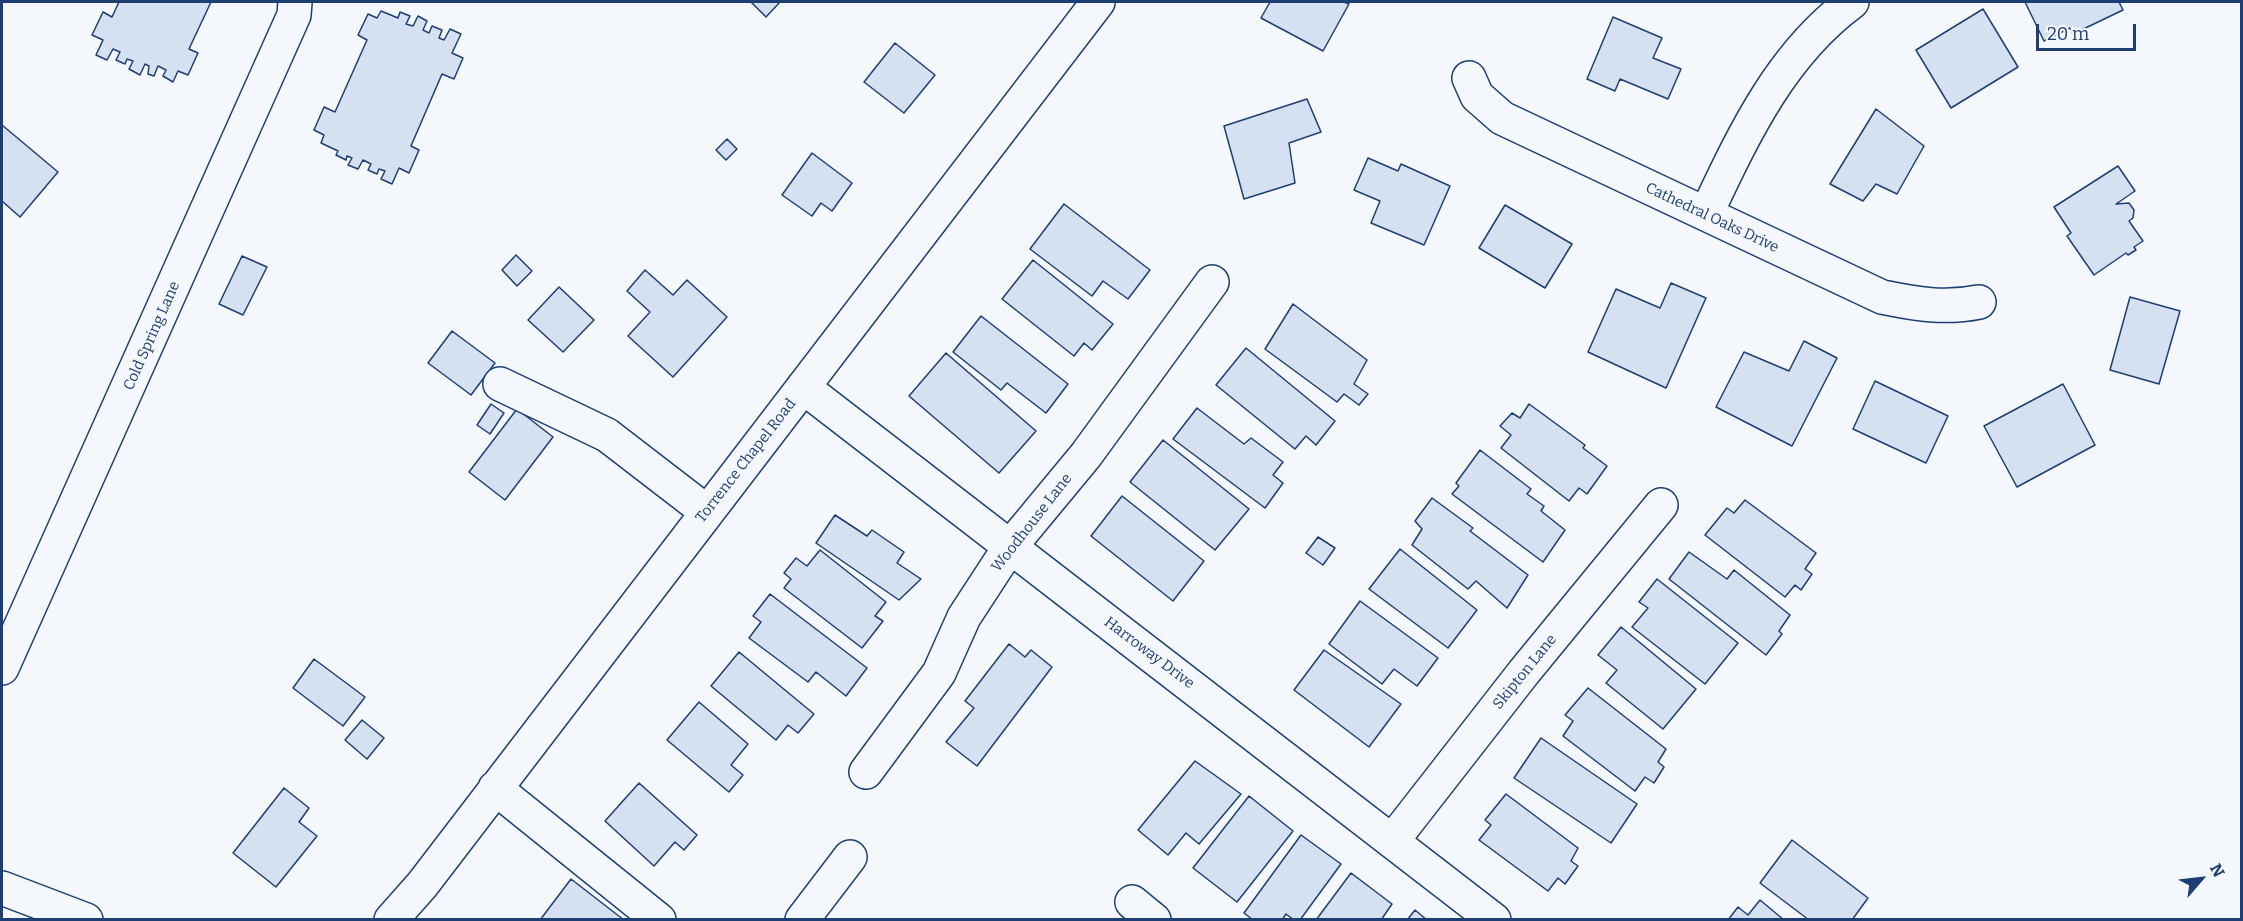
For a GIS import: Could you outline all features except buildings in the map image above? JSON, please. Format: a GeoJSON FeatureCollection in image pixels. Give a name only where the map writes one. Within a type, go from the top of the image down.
{"type":"FeatureCollection","features":[{"type":"Feature","properties":{"kind":"street","name":"Cold Spring Lane"},"geometry":{"type":"LineString","coordinates":[[2,668],[234,153],[294,15],[295,2]]}},
{"type":"Feature","properties":{"kind":"street","name":"Torrence Chapel Road"},"geometry":{"type":"LineString","coordinates":[[391,920],[422,885],[1098,2]]}},
{"type":"Feature","properties":{"kind":"street"},"geometry":{"type":"LineString","coordinates":[[1706,214],[1733,156],[1776,82],[1810,38],[1852,2]]}},
{"type":"Feature","properties":{"kind":"street","name":"Cathedral Oaks Drive"},"geometry":{"type":"LineString","coordinates":[[1470,78],[1478,96],[1502,118],[1882,297],[1923,306],[1958,306],[1979,302]]}},
{"type":"Feature","properties":{"kind":"street","name":"Woodhouse Lane"},"geometry":{"type":"LineString","coordinates":[[866,772],[939,674],[964,617],[1009,548],[1086,455],[1212,282]]}},
{"type":"Feature","properties":{"kind":"street"},"geometry":{"type":"LineString","coordinates":[[500,384],[606,435],[707,512]]}},
{"type":"Feature","properties":{"kind":"street","name":"Harroway Drive"},"geometry":{"type":"LineString","coordinates":[[803,387],[1494,920]]}},
{"type":"Feature","properties":{"kind":"street","name":"Skipton Lane"},"geometry":{"type":"LineString","coordinates":[[1393,840],[1524,672],[1661,506]]}},
{"type":"Feature","properties":{"kind":"street"},"geometry":{"type":"LineString","coordinates":[[495,788],[659,920]]}},
{"type":"Feature","properties":{"kind":"street"},"geometry":{"type":"LineString","coordinates":[[802,920],[850,857]]}},
{"type":"Feature","properties":{"kind":"street"},"geometry":{"type":"LineString","coordinates":[[2,888],[86,920]]}}]}
